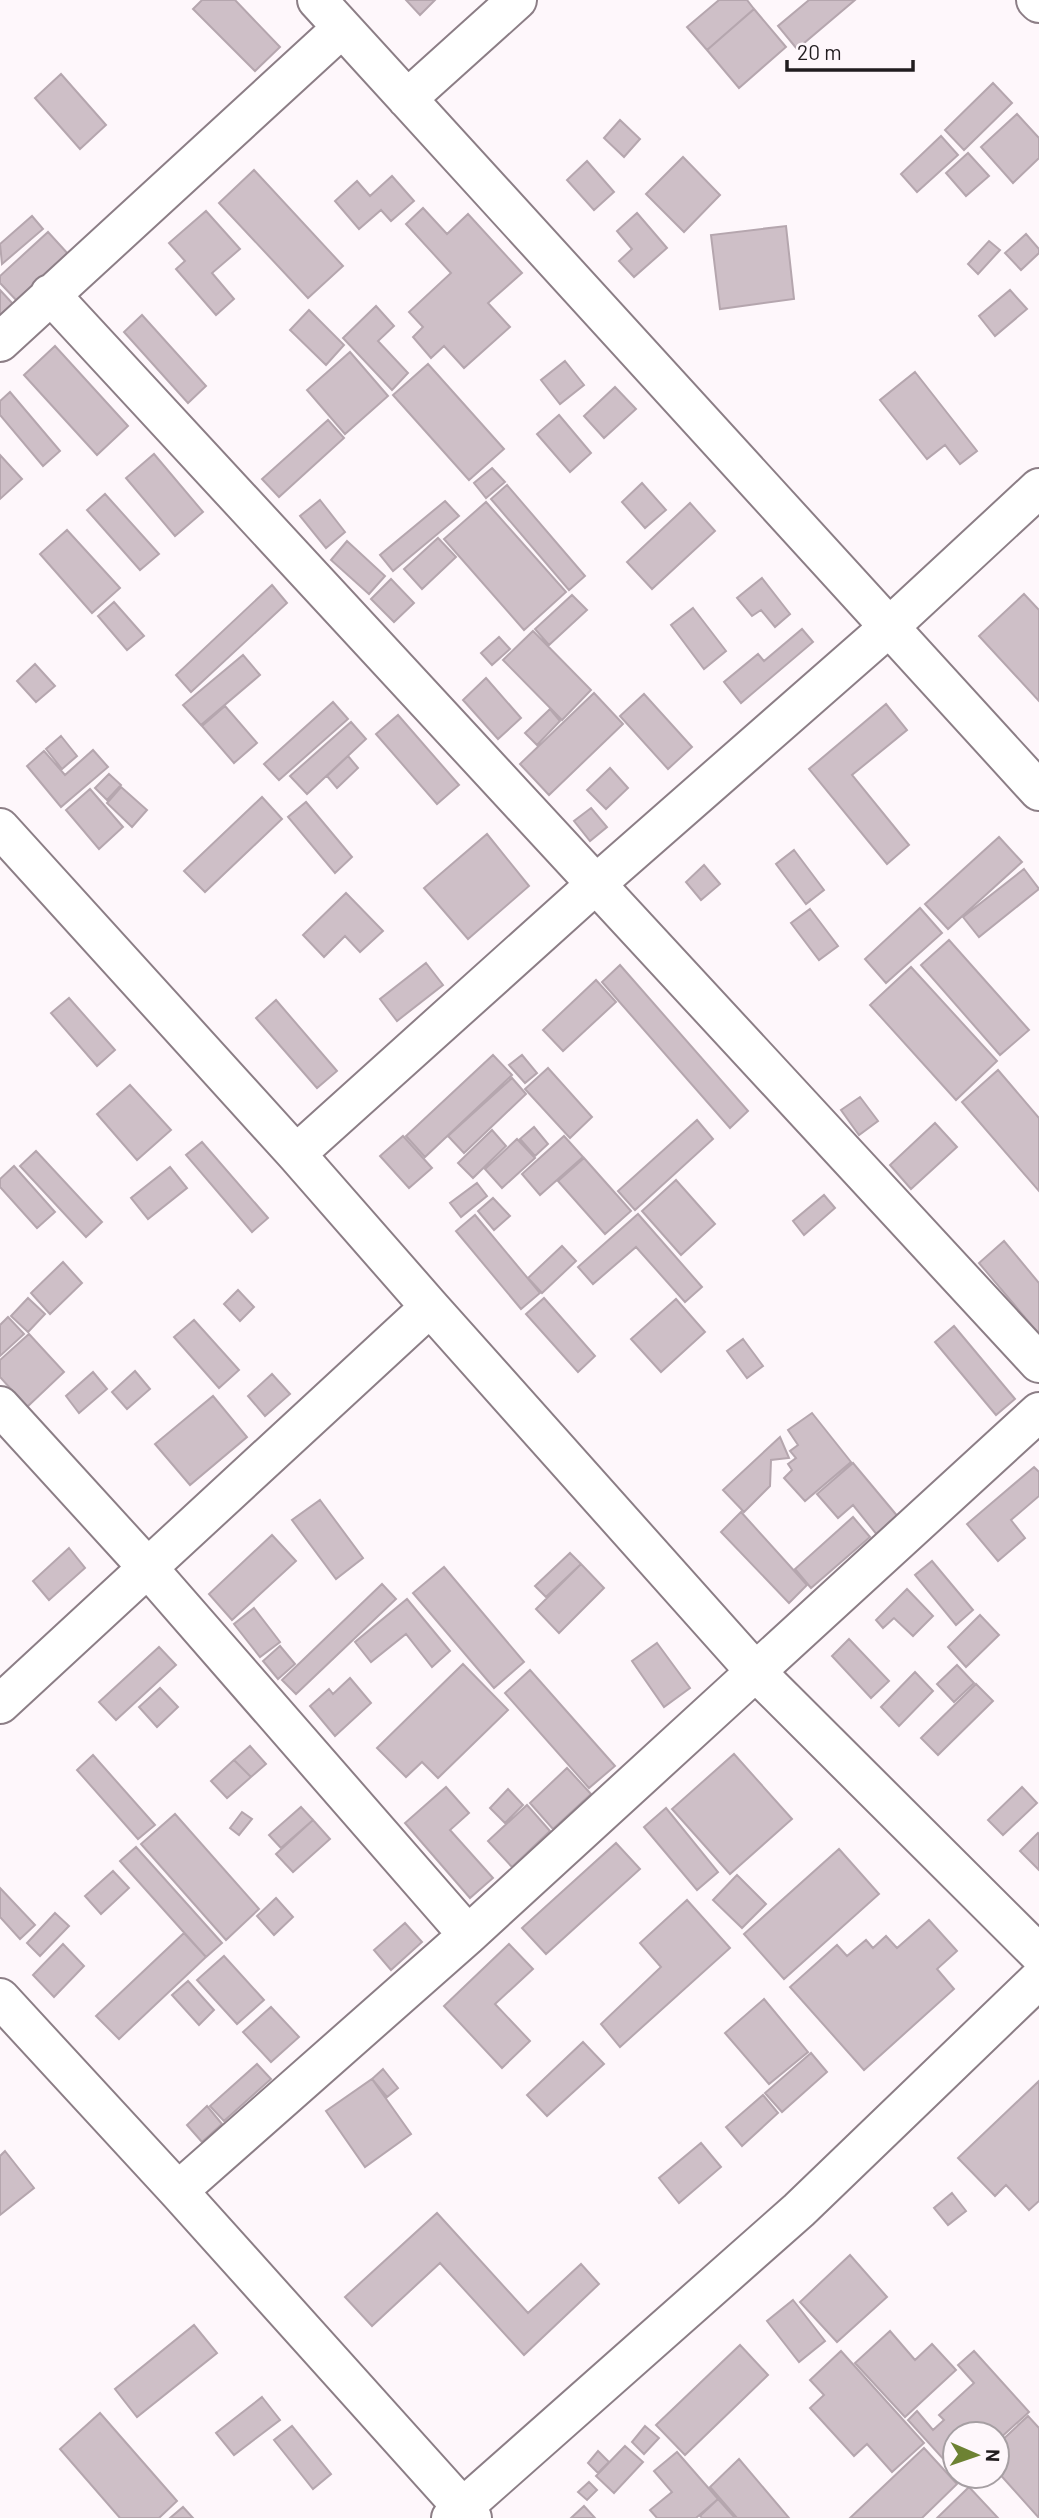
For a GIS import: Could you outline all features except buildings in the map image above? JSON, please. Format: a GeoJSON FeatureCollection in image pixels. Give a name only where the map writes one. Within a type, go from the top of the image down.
{"type":"FeatureCollection","features":[{"type":"Feature","properties":{"kind":"street"},"geometry":{"type":"LineString","coordinates":[[317,0],[1039,791]]}},
{"type":"Feature","properties":{"kind":"street"},"geometry":{"type":"LineString","coordinates":[[407,99],[517,0]]}},
{"type":"Feature","properties":{"kind":"street"},"geometry":{"type":"LineString","coordinates":[[0,342],[342,28]]}},
{"type":"Feature","properties":{"kind":"street"},"geometry":{"type":"LineString","coordinates":[[50,294],[1039,1363]]}},
{"type":"Feature","properties":{"kind":"street"},"geometry":{"type":"LineString","coordinates":[[296,1154],[596,884],[888,628],[1039,488]]}},
{"type":"Feature","properties":{"kind":"street"},"geometry":{"type":"LineString","coordinates":[[0,828],[296,1154],[755,1671],[1039,1954]]}},
{"type":"Feature","properties":{"kind":"street"},"geometry":{"type":"LineString","coordinates":[[0,1703],[430,1307]]}},
{"type":"Feature","properties":{"kind":"street"},"geometry":{"type":"LineString","coordinates":[[0,1406],[147,1567],[468,1935]]}},
{"type":"Feature","properties":{"kind":"street"},"geometry":{"type":"LineString","coordinates":[[178,2191],[468,1935],[1039,1412]]}},
{"type":"Feature","properties":{"kind":"street"},"geometry":{"type":"LineString","coordinates":[[0,1998],[178,2191],[462,2515],[799,2210],[1039,1979]]}}]}
